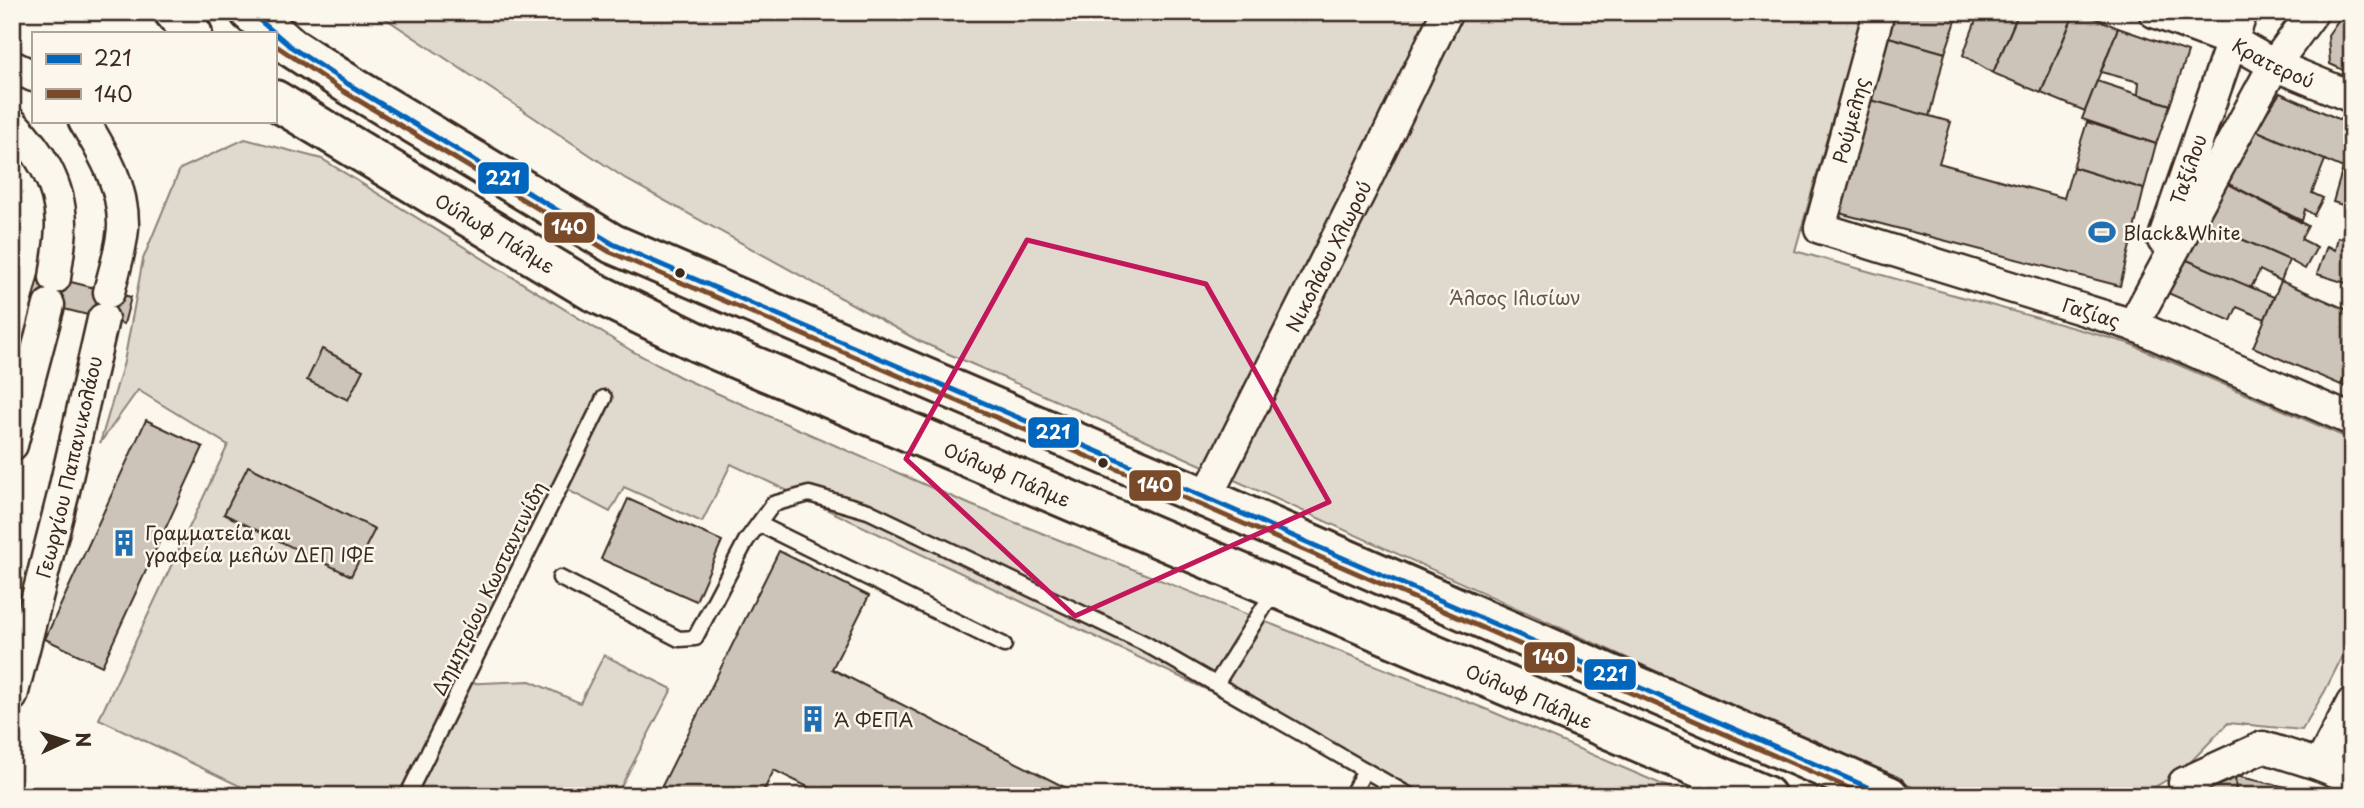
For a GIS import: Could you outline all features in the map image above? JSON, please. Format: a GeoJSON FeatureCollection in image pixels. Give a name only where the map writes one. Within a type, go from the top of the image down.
{"type":"FeatureCollection","features":[{"type":"Feature","properties":{"kind":"main road"},"geometry":{"type":"LineString","coordinates":[[174,12],[191,32]]}},
{"type":"Feature","properties":{"kind":"main road"},"geometry":{"type":"LineString","coordinates":[[250,12],[273,32]]}},
{"type":"Feature","properties":{"kind":"main road"},"geometry":{"type":"LineString","coordinates":[[276,34],[348,84],[613,244],[1206,498],[1888,796]]}},
{"type":"Feature","properties":{"kind":"main road","name":"Ούλωφ Πάλμε"},"geometry":{"type":"LineString","coordinates":[[276,101],[592,291],[662,325],[736,359],[1277,586],[1766,796]]}},
{"type":"Feature","properties":{"kind":"street","name":"Νικολάου Χλωρού"},"geometry":{"type":"LineString","coordinates":[[1206,498],[1447,12]]}},
{"type":"Feature","properties":{"kind":"street","name":"Ρούμελης"},"geometry":{"type":"LineString","coordinates":[[1821,228],[1879,12]]}},
{"type":"Feature","properties":{"kind":"street","name":"Κρατερού"},"geometry":{"type":"LineString","coordinates":[[2154,12],[2232,41],[2274,65],[2352,97]]}},
{"type":"Feature","properties":{"kind":"street","name":"Ταξίλου"},"geometry":{"type":"LineString","coordinates":[[2133,325],[2242,12]]}},
{"type":"Feature","properties":{"kind":"street","name":"Ταξίλου"},"geometry":{"type":"LineString","coordinates":[[2133,325],[2274,65],[2313,12]]}},
{"type":"Feature","properties":{"kind":"street"},"geometry":{"type":"LineString","coordinates":[[12,66],[32,76]]}},
{"type":"Feature","properties":{"kind":"street","name":"Γεωργίου Παπανικολάου"},"geometry":{"type":"LineString","coordinates":[[12,696],[63,495],[123,229],[121,197],[106,157],[85,122]]}},
{"type":"Feature","properties":{"kind":"street"},"geometry":{"type":"LineString","coordinates":[[12,123],[46,163],[57,196],[61,224],[52,292],[12,445]]}},
{"type":"Feature","properties":{"kind":"street","name":"Γαζίας"},"geometry":{"type":"LineString","coordinates":[[1821,228],[2133,325],[2352,420]]}},
{"type":"Feature","properties":{"kind":"street"},"geometry":{"type":"LineString","coordinates":[[2320,765],[2352,703]]}},
{"type":"Feature","properties":{"kind":"street"},"geometry":{"type":"LineString","coordinates":[[2184,783],[2263,747],[2352,778]]}},
{"type":"Feature","properties":{"kind":"lane","name":"Δημητρίου Κωσταντινίδη"},"geometry":{"type":"LineString","coordinates":[[407,796],[604,398]]}},
{"type":"Feature","properties":{"kind":"lane"},"geometry":{"type":"LineString","coordinates":[[560,578],[679,639],[695,638],[746,541],[773,504],[809,494],[868,511],[1144,643],[1409,796]]}},
{"type":"Feature","properties":{"kind":"lane"},"geometry":{"type":"LineString","coordinates":[[759,524],[1004,645]]}},
{"type":"Feature","properties":{"kind":"lane"},"geometry":{"type":"LineString","coordinates":[[1216,684],[1277,586]]}},
{"type":"Feature","properties":{"kind":"lane"},"geometry":{"type":"LineString","coordinates":[[1351,796],[1365,770]]}},
{"type":"Feature","properties":{"kind":"highlighted area"},"geometry":{"type":"Polygon","coordinates":[[[1027,240],[1206,284],[1329,502],[1075,616],[906,459],[1027,240]]]}},
{"type":"Feature","properties":{"kind":"green space","name":"Άλσος Ιλισίων"},"geometry":{"type":"Polygon","coordinates":[[[376,12],[1863,12],[1795,251],[2128,343],[2352,440],[2352,637],[2302,730],[2228,723],[2183,770],[2140,796],[1932,796],[1135,435],[919,341],[629,181],[376,12]]]}},
{"type":"Feature","properties":{"kind":"green space"},"geometry":{"type":"Polygon","coordinates":[[[245,139],[322,159],[632,351],[680,377],[971,505],[1488,710],[1689,796],[1431,796],[731,464],[702,522],[624,487],[610,512],[564,488],[459,684],[530,681],[580,703],[604,655],[672,689],[616,796],[241,796],[244,788],[99,719],[228,445],[138,390],[100,443],[124,362],[143,259],[180,169],[245,139]]]}},
{"type":"Feature","properties":{"kind":"building"},"geometry":{"type":"Polygon","coordinates":[[[1891,12],[1959,12],[1945,53],[1885,36],[1891,12]]]}},
{"type":"Feature","properties":{"kind":"building"},"geometry":{"type":"Polygon","coordinates":[[[1960,12],[2019,12],[1993,73],[1963,55],[1976,20],[1960,12]]]}},
{"type":"Feature","properties":{"kind":"building"},"geometry":{"type":"Polygon","coordinates":[[[2019,12],[2075,12],[2041,93],[1993,73],[2019,12]]]}},
{"type":"Feature","properties":{"kind":"building"},"geometry":{"type":"Polygon","coordinates":[[[2075,12],[2082,12],[2118,28],[2085,111],[2041,93],[2075,12]]]}},
{"type":"Feature","properties":{"kind":"building"},"geometry":{"type":"Polygon","coordinates":[[[2344,12],[2352,12],[2352,74],[2330,64],[2328,35],[2344,12]]]}},
{"type":"Feature","properties":{"kind":"building"},"geometry":{"type":"Polygon","coordinates":[[[2118,28],[2188,52],[2170,105],[2138,94],[2139,82],[2101,72],[2118,28]]]}},
{"type":"Feature","properties":{"kind":"building"},"geometry":{"type":"Polygon","coordinates":[[[1885,36],[1945,53],[1929,117],[1867,99],[1885,36]]]}},
{"type":"Feature","properties":{"kind":"building"},"geometry":{"type":"Polygon","coordinates":[[[2097,81],[2170,105],[2156,144],[2082,119],[2097,81]]]}},
{"type":"Feature","properties":{"kind":"building"},"geometry":{"type":"Polygon","coordinates":[[[2280,93],[2352,125],[2352,137],[2343,168],[2255,130],[2280,93]]]}},
{"type":"Feature","properties":{"kind":"building"},"geometry":{"type":"Polygon","coordinates":[[[1867,99],[1951,122],[1939,163],[2064,198],[2073,167],[2144,189],[2120,286],[1835,212],[1867,99]]]}},
{"type":"Feature","properties":{"kind":"building"},"geometry":{"type":"Polygon","coordinates":[[[2087,122],[2156,144],[2144,189],[2073,167],[2087,122]]]}},
{"type":"Feature","properties":{"kind":"building"},"geometry":{"type":"Polygon","coordinates":[[[2255,130],[2325,160],[2312,193],[2323,198],[2314,215],[2305,209],[2302,221],[2221,180],[2255,130]]]}},
{"type":"Feature","properties":{"kind":"building"},"geometry":{"type":"Polygon","coordinates":[[[2352,137],[2352,208],[2333,202],[2352,137]]]}},
{"type":"Feature","properties":{"kind":"building"},"geometry":{"type":"Polygon","coordinates":[[[2221,180],[2308,226],[2301,239],[2317,247],[2305,269],[2198,220],[2221,180]]]}},
{"type":"Feature","properties":{"kind":"building"},"geometry":{"type":"Polygon","coordinates":[[[2198,220],[2289,260],[2281,281],[2260,270],[2251,288],[2182,258],[2198,220]]]}},
{"type":"Feature","properties":{"kind":"building"},"geometry":{"type":"Polygon","coordinates":[[[2338,237],[2352,241],[2352,285],[2317,274],[2327,246],[2335,250],[2338,237]]]}},
{"type":"Feature","properties":{"kind":"building"},"geometry":{"type":"Polygon","coordinates":[[[2182,258],[2274,297],[2265,319],[2237,307],[2231,321],[2168,293],[2182,258]]]}},
{"type":"Feature","properties":{"kind":"building"},"geometry":{"type":"Polygon","coordinates":[[[39,274],[131,297],[124,324],[32,301],[39,274]]]}},
{"type":"Feature","properties":{"kind":"building"},"geometry":{"type":"Polygon","coordinates":[[[2281,281],[2352,312],[2352,361],[2341,385],[2253,347],[2281,281]]]}},
{"type":"Feature","properties":{"kind":"building"},"geometry":{"type":"Polygon","coordinates":[[[322,349],[363,370],[348,400],[307,380],[322,349]]]}},
{"type":"Feature","properties":{"kind":"building"},"geometry":{"type":"Polygon","coordinates":[[[2352,361],[2352,390],[2341,385],[2352,361]]]}},
{"type":"Feature","properties":{"kind":"building","name":"Γραμματεία και γραφεία μελών ΔΕΠ ΙΦΕ"},"geometry":{"type":"Polygon","coordinates":[[[146,420],[203,447],[102,666],[45,639],[146,420]]]}},
{"type":"Feature","properties":{"kind":"building"},"geometry":{"type":"Polygon","coordinates":[[[248,466],[375,529],[351,576],[224,514],[248,466]]]}},
{"type":"Feature","properties":{"kind":"building"},"geometry":{"type":"Polygon","coordinates":[[[628,499],[722,541],[696,601],[601,559],[628,499]]]}},
{"type":"Feature","properties":{"kind":"building","name":"Α΄ ΦΕΠΑ"},"geometry":{"type":"Polygon","coordinates":[[[779,551],[869,596],[832,669],[1082,796],[826,796],[774,770],[761,796],[657,796],[779,551]]]}},
{"type":"Feature","properties":{"kind":"building"},"geometry":{"type":"Polygon","coordinates":[[[2235,776],[2296,789],[2294,796],[2236,796],[2235,776]]]}},
{"type":"Feature","properties":{"kind":"building"},"geometry":{"type":"Polygon","coordinates":[[[2235,776],[2236,796],[2187,796],[2235,776]]]}},
{"type":"Feature","properties":{"kind":"transit line","name":"221"},"geometry":{"type":"LineString","coordinates":[[250,12],[273,32]]}},
{"type":"Feature","properties":{"kind":"transit line","name":"221"},"geometry":{"type":"LineString","coordinates":[[276,34],[348,84],[613,244],[1206,498],[1888,796]]}},
{"type":"Feature","properties":{"kind":"transit line","name":"140"},"geometry":{"type":"LineString","coordinates":[[276,46],[343,91],[610,252],[1203,506],[1867,796]]}},
{"type":"Feature","properties":{"kind":"place","name":"Black&White"},"geometry":{"type":"Point","coordinates":[2102,232]}},
{"type":"Feature","properties":{"kind":"place","name":"Γραμματεία και γραφεία μελών ΔΕΠ ΙΦΕ"},"geometry":{"type":"Point","coordinates":[124,543]}},
{"type":"Feature","properties":{"kind":"place","name":"Α΄ ΦΕΠΑ"},"geometry":{"type":"Point","coordinates":[813,719]}}]}
